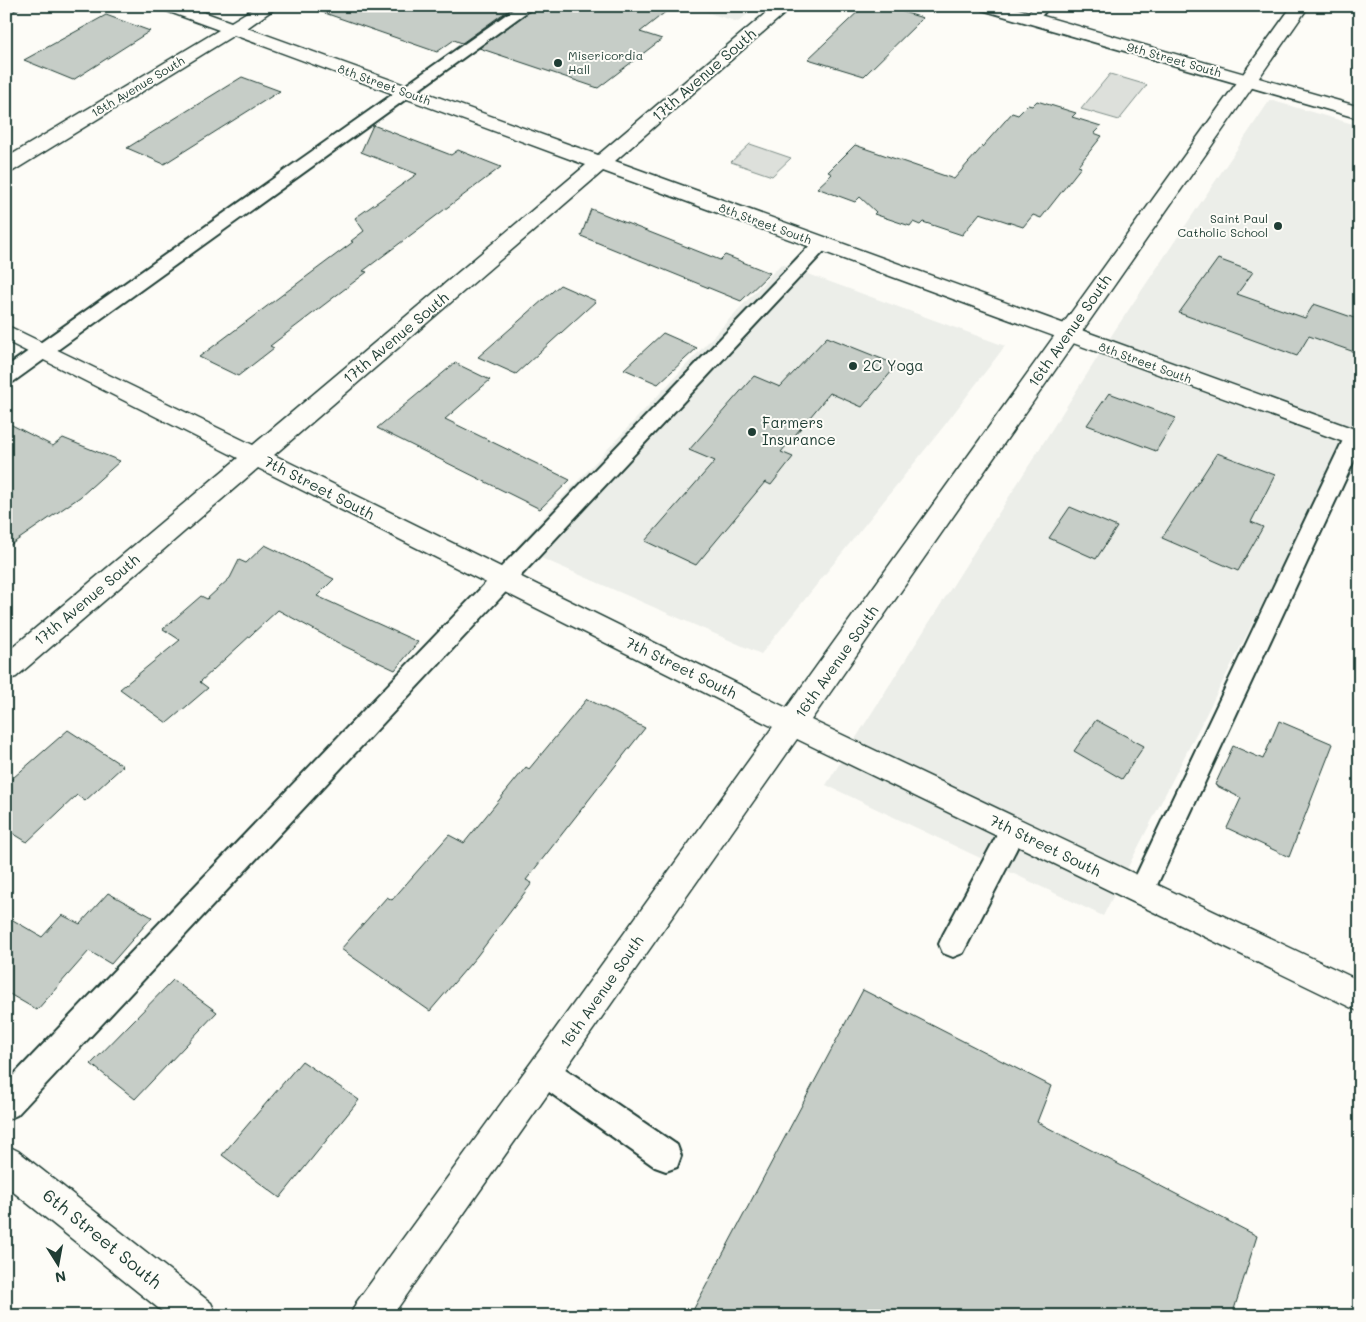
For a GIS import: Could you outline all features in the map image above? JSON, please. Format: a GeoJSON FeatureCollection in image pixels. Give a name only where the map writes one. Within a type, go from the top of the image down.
{"type":"FeatureCollection","features":[{"type":"Feature","properties":{"kind":"street","name":"8th Street South"},"geometry":{"type":"LineString","coordinates":[[170,6],[1067,335],[1357,439]]}},
{"type":"Feature","properties":{"kind":"street","name":"18th Avenue South"},"geometry":{"type":"LineString","coordinates":[[6,167],[270,6]]}},
{"type":"Feature","properties":{"kind":"street","name":"17th Avenue South"},"geometry":{"type":"LineString","coordinates":[[6,669],[784,6]]}},
{"type":"Feature","properties":{"kind":"street","name":"9th Street South"},"geometry":{"type":"LineString","coordinates":[[988,6],[1037,13],[1247,81],[1360,113]]}},
{"type":"Feature","properties":{"kind":"street","name":"16th Avenue South"},"geometry":{"type":"LineString","coordinates":[[369,1316],[794,724],[1067,335],[1302,6]]}},
{"type":"Feature","properties":{"kind":"street","name":"7th Street South"},"geometry":{"type":"LineString","coordinates":[[6,332],[794,724],[1360,998]]}},
{"type":"Feature","properties":{"kind":"street","name":"6th Street South"},"geometry":{"type":"LineString","coordinates":[[6,1163],[198,1316]]}},
{"type":"Feature","properties":{"kind":"lane"},"geometry":{"type":"LineString","coordinates":[[6,10],[13,6]]}},
{"type":"Feature","properties":{"kind":"lane"},"geometry":{"type":"LineString","coordinates":[[6,377],[528,6]]}},
{"type":"Feature","properties":{"kind":"lane"},"geometry":{"type":"LineString","coordinates":[[6,1105],[821,244]]}},
{"type":"Feature","properties":{"kind":"lane"},"geometry":{"type":"LineString","coordinates":[[1141,892],[1357,439]]}},
{"type":"Feature","properties":{"kind":"lane"},"geometry":{"type":"LineString","coordinates":[[953,944],[1013,830]]}},
{"type":"Feature","properties":{"kind":"lane"},"geometry":{"type":"LineString","coordinates":[[545,1072],[666,1156]]}},
{"type":"Feature","properties":{"kind":"shaded area"},"geometry":{"type":"Polygon","coordinates":[[[686,6],[757,6],[738,22],[686,6]]]}},
{"type":"Feature","properties":{"kind":"shaded area"},"geometry":{"type":"Polygon","coordinates":[[[1110,74],[1147,85],[1119,120],[1081,109],[1110,74]]]}},
{"type":"Feature","properties":{"kind":"shaded area"},"geometry":{"type":"Polygon","coordinates":[[[1270,100],[1360,126],[1360,418],[1358,417],[1103,916],[826,785],[1115,330],[1270,100]]]}},
{"type":"Feature","properties":{"kind":"shaded area"},"geometry":{"type":"Polygon","coordinates":[[[750,144],[791,158],[772,176],[731,162],[750,144]]]}},
{"type":"Feature","properties":{"kind":"shaded area"},"geometry":{"type":"Polygon","coordinates":[[[781,264],[1005,346],[944,426],[761,654],[516,547],[781,264]]]}},
{"type":"Feature","properties":{"kind":"building"},"geometry":{"type":"Polygon","coordinates":[[[320,6],[514,6],[462,43],[454,40],[437,52],[319,11],[320,6]]]}},
{"type":"Feature","properties":{"kind":"building"},"geometry":{"type":"Polygon","coordinates":[[[537,6],[673,6],[640,32],[662,39],[598,88],[479,48],[537,6]]]}},
{"type":"Feature","properties":{"kind":"building"},"geometry":{"type":"Polygon","coordinates":[[[864,6],[883,6],[923,18],[864,76],[808,59],[864,6]]]}},
{"type":"Feature","properties":{"kind":"building"},"geometry":{"type":"Polygon","coordinates":[[[106,15],[150,31],[73,80],[24,60],[106,15]]]}},
{"type":"Feature","properties":{"kind":"building"},"geometry":{"type":"Polygon","coordinates":[[[242,77],[280,91],[164,164],[127,148],[242,77]]]}},
{"type":"Feature","properties":{"kind":"building"},"geometry":{"type":"Polygon","coordinates":[[[1037,101],[1076,113],[1072,117],[1101,126],[1094,133],[1102,136],[1078,166],[1081,167],[1041,218],[1033,215],[1023,227],[980,213],[962,235],[923,222],[920,225],[913,222],[910,226],[874,214],[876,212],[860,197],[855,202],[817,188],[832,174],[828,172],[855,145],[954,179],[1012,113],[1018,115],[1028,105],[1032,106],[1037,101]]]}},
{"type":"Feature","properties":{"kind":"building"},"geometry":{"type":"Polygon","coordinates":[[[373,125],[451,155],[458,150],[501,167],[363,271],[367,272],[270,346],[274,348],[238,376],[199,357],[353,242],[351,241],[364,231],[355,218],[417,174],[361,152],[373,125]]]}},
{"type":"Feature","properties":{"kind":"building"},"geometry":{"type":"Polygon","coordinates":[[[591,209],[720,260],[725,255],[770,273],[741,301],[581,236],[591,209]]]}},
{"type":"Feature","properties":{"kind":"building"},"geometry":{"type":"Polygon","coordinates":[[[1218,259],[1253,272],[1237,294],[1305,318],[1314,304],[1360,320],[1360,354],[1309,336],[1297,356],[1179,313],[1218,259]]]}},
{"type":"Feature","properties":{"kind":"building"},"geometry":{"type":"Polygon","coordinates":[[[560,285],[596,301],[516,374],[478,357],[560,285]]]}},
{"type":"Feature","properties":{"kind":"building"},"geometry":{"type":"Polygon","coordinates":[[[663,333],[697,348],[658,384],[624,369],[663,333]]]}},
{"type":"Feature","properties":{"kind":"building"},"geometry":{"type":"Polygon","coordinates":[[[827,337],[897,365],[862,407],[830,393],[781,452],[793,457],[771,485],[765,482],[696,565],[645,541],[715,461],[689,450],[754,376],[780,387],[827,337]]]}},
{"type":"Feature","properties":{"kind":"building"},"geometry":{"type":"Polygon","coordinates":[[[455,363],[490,380],[445,419],[570,480],[540,509],[377,428],[455,363]]]}},
{"type":"Feature","properties":{"kind":"building"},"geometry":{"type":"Polygon","coordinates":[[[1109,393],[1176,418],[1156,451],[1087,425],[1109,393]]]}},
{"type":"Feature","properties":{"kind":"building"},"geometry":{"type":"Polygon","coordinates":[[[6,422],[53,446],[63,438],[120,461],[80,497],[6,548],[6,422]]]}},
{"type":"Feature","properties":{"kind":"building"},"geometry":{"type":"Polygon","coordinates":[[[1217,453],[1275,475],[1251,522],[1263,527],[1238,571],[1162,538],[1217,453]]]}},
{"type":"Feature","properties":{"kind":"building"},"geometry":{"type":"Polygon","coordinates":[[[1070,507],[1117,527],[1096,559],[1049,538],[1070,507]]]}},
{"type":"Feature","properties":{"kind":"building"},"geometry":{"type":"Polygon","coordinates":[[[265,545],[334,579],[317,596],[418,642],[395,670],[344,646],[278,610],[200,682],[208,688],[167,723],[120,689],[180,640],[163,629],[201,596],[207,599],[230,578],[239,560],[246,563],[265,545]]]}},
{"type":"Feature","properties":{"kind":"building"},"geometry":{"type":"Polygon","coordinates":[[[587,699],[645,728],[526,880],[532,883],[477,956],[430,1011],[341,949],[387,897],[392,900],[449,835],[464,843],[526,767],[529,769],[587,699]]]}},
{"type":"Feature","properties":{"kind":"building"},"geometry":{"type":"Polygon","coordinates":[[[1096,720],[1144,746],[1122,779],[1074,751],[1096,720]]]}},
{"type":"Feature","properties":{"kind":"building"},"geometry":{"type":"Polygon","coordinates":[[[1279,721],[1333,744],[1289,857],[1227,828],[1241,798],[1215,785],[1233,746],[1263,759],[1279,721]]]}},
{"type":"Feature","properties":{"kind":"building"},"geometry":{"type":"Polygon","coordinates":[[[68,730],[123,766],[85,801],[77,795],[27,842],[6,829],[6,784],[68,730]]]}},
{"type":"Feature","properties":{"kind":"building"},"geometry":{"type":"Polygon","coordinates":[[[108,893],[152,917],[111,964],[89,951],[37,1010],[6,992],[6,916],[42,937],[62,915],[80,924],[108,893]]]}},
{"type":"Feature","properties":{"kind":"building"},"geometry":{"type":"Polygon","coordinates":[[[173,980],[217,1012],[135,1099],[91,1064],[173,980]]]}},
{"type":"Feature","properties":{"kind":"building"},"geometry":{"type":"Polygon","coordinates":[[[863,990],[1051,1086],[1037,1122],[1257,1236],[1232,1316],[690,1316],[863,990]]]}},
{"type":"Feature","properties":{"kind":"building"},"geometry":{"type":"Polygon","coordinates":[[[302,1061],[359,1100],[280,1198],[222,1155],[302,1061]]]}},
{"type":"Feature","properties":{"kind":"place","name":"Misericordia Hall"},"geometry":{"type":"Point","coordinates":[558,63]}},
{"type":"Feature","properties":{"kind":"place","name":"Saint Paul Catholic School"},"geometry":{"type":"Point","coordinates":[1278,226]}},
{"type":"Feature","properties":{"kind":"place","name":"2C Yoga"},"geometry":{"type":"Point","coordinates":[853,366]}},
{"type":"Feature","properties":{"kind":"place","name":"Farmers Insurance"},"geometry":{"type":"Point","coordinates":[752,432]}}]}
